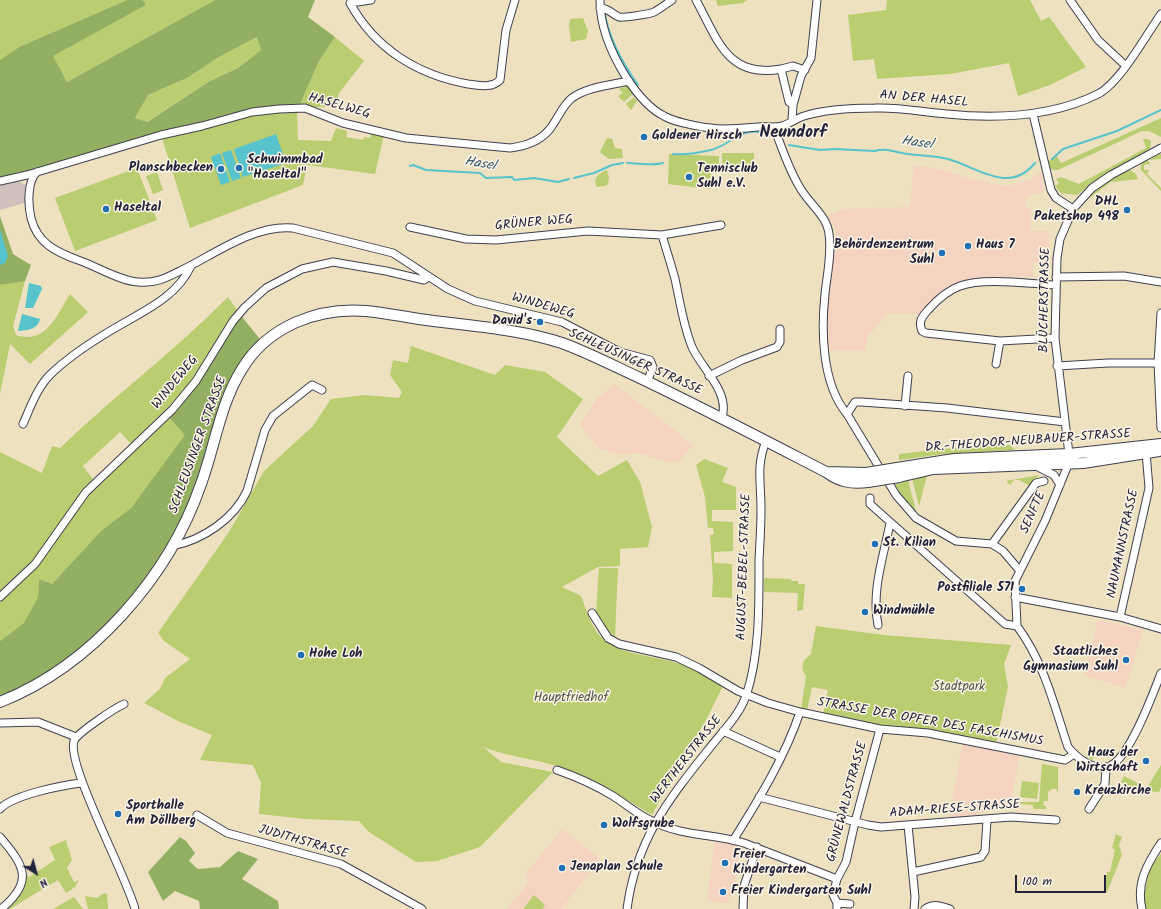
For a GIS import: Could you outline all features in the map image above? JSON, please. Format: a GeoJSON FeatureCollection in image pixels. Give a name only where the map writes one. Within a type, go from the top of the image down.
{"type":"FeatureCollection","features":[{"type":"Feature","properties":{"kind":"main road","name":"SCHLEUSINGER STRASSE"},"geometry":{"type":"LineString","coordinates":[[0,702],[46,680],[77,658],[96,642],[137,597],[172,546],[201,486],[226,401],[242,368],[252,354],[276,333],[311,316],[336,312],[367,311],[515,332],[561,343],[722,417],[766,441]]}},
{"type":"Feature","properties":{"kind":"main road"},"geometry":{"type":"LineString","coordinates":[[766,441],[826,472],[867,478],[898,472]]}},
{"type":"Feature","properties":{"kind":"main road","name":"DR.-THEODOR-NEUBAUER-STRASSE"},"geometry":{"type":"LineString","coordinates":[[898,472],[954,459],[1069,454],[1161,444]]}},
{"type":"Feature","properties":{"kind":"main road","name":"DR.-THEODOR-NEUBAUER-STRASSE"},"geometry":{"type":"LineString","coordinates":[[898,472],[933,469],[1068,465],[1161,450]]}},
{"type":"Feature","properties":{"kind":"street"},"geometry":{"type":"LineString","coordinates":[[371,0],[350,3],[364,25],[387,47],[414,68],[438,77],[485,86],[494,85],[500,80],[506,30],[515,0]]}},
{"type":"Feature","properties":{"kind":"street"},"geometry":{"type":"LineString","coordinates":[[600,0],[605,37],[628,81],[647,103],[668,118],[722,129],[769,125],[782,126],[778,138],[799,186],[825,221],[829,231],[829,260],[825,296],[825,359],[835,394],[841,406],[888,483],[906,508],[916,518],[956,541],[992,544],[1003,551],[1020,571]]}},
{"type":"Feature","properties":{"kind":"street"},"geometry":{"type":"LineString","coordinates":[[600,8],[608,9],[619,17],[627,18],[637,14],[651,13],[672,0]]}},
{"type":"Feature","properties":{"kind":"street"},"geometry":{"type":"LineString","coordinates":[[696,0],[731,59],[750,69],[781,69],[793,66],[805,70]]}},
{"type":"Feature","properties":{"kind":"street"},"geometry":{"type":"LineString","coordinates":[[792,120],[792,105],[801,76],[811,58],[817,0]]}},
{"type":"Feature","properties":{"kind":"street"},"geometry":{"type":"LineString","coordinates":[[1070,0],[1098,40],[1126,66]]}},
{"type":"Feature","properties":{"kind":"street","name":"AN DER HASEL"},"geometry":{"type":"LineString","coordinates":[[782,126],[792,120],[806,115],[860,108],[901,108],[979,116],[1034,117],[1100,93],[1112,84],[1161,14]]}},
{"type":"Feature","properties":{"kind":"street"},"geometry":{"type":"LineString","coordinates":[[781,69],[789,102],[792,105]]}},
{"type":"Feature","properties":{"kind":"street","name":"HASELWEG"},"geometry":{"type":"LineString","coordinates":[[0,181],[17,178],[127,144],[252,112],[305,108],[350,125],[364,126],[406,138],[510,148],[525,145],[539,138],[551,127],[565,106],[578,94],[628,81]]}},
{"type":"Feature","properties":{"kind":"street"},"geometry":{"type":"LineString","coordinates":[[1034,117],[1051,190],[1056,198],[1073,209]]}},
{"type":"Feature","properties":{"kind":"street","name":"BLÜCHERSTRASSE"},"geometry":{"type":"LineString","coordinates":[[1069,454],[1057,366],[1055,338],[1057,258],[1060,238],[1073,209],[1092,188],[1111,175],[1161,148]]}},
{"type":"Feature","properties":{"kind":"street"},"geometry":{"type":"LineString","coordinates":[[17,178],[29,186],[32,177],[37,172]]}},
{"type":"Feature","properties":{"kind":"street","name":"WINDEWEG"},"geometry":{"type":"LineString","coordinates":[[29,186],[30,213],[34,226],[41,238],[52,249],[128,281],[151,282],[166,279],[244,238],[267,229],[279,226],[314,232],[393,253],[448,289],[475,301],[562,322],[620,352],[647,359],[653,366],[647,382]]}},
{"type":"Feature","properties":{"kind":"street","name":"GRÜNER WEG"},"geometry":{"type":"LineString","coordinates":[[410,227],[466,239],[496,240],[588,231],[662,235],[721,225]]}},
{"type":"Feature","properties":{"kind":"street"},"geometry":{"type":"LineString","coordinates":[[662,235],[688,335],[695,352],[724,402],[722,417]]}},
{"type":"Feature","properties":{"kind":"street","name":"WINDEWEG"},"geometry":{"type":"LineString","coordinates":[[0,597],[35,564],[86,492],[172,410],[196,381],[233,321],[245,307],[266,288],[302,269],[332,262],[386,271],[424,280],[429,277]]}},
{"type":"Feature","properties":{"kind":"street"},"geometry":{"type":"LineString","coordinates":[[23,424],[36,394],[52,372],[109,332],[164,299],[187,276],[191,266]]}},
{"type":"Feature","properties":{"kind":"street"},"geometry":{"type":"LineString","coordinates":[[1055,338],[1000,341],[926,333],[922,331],[919,325],[923,316],[941,298],[961,285],[984,282],[1056,281],[1124,276],[1161,282]]}},
{"type":"Feature","properties":{"kind":"street"},"geometry":{"type":"LineString","coordinates":[[1161,313],[1158,363],[1161,428]]}},
{"type":"Feature","properties":{"kind":"street"},"geometry":{"type":"LineString","coordinates":[[709,376],[742,360],[777,347],[780,342],[780,328]]}},
{"type":"Feature","properties":{"kind":"street"},"geometry":{"type":"LineString","coordinates":[[996,364],[1000,341]]}},
{"type":"Feature","properties":{"kind":"street"},"geometry":{"type":"LineString","coordinates":[[1057,366],[1108,363],[1158,363]]}},
{"type":"Feature","properties":{"kind":"street"},"geometry":{"type":"LineString","coordinates":[[905,406],[908,376]]}},
{"type":"Feature","properties":{"kind":"street"},"geometry":{"type":"LineString","coordinates":[[172,546],[186,543],[216,528],[224,520],[244,498],[265,430],[273,416],[312,385],[322,390]]}},
{"type":"Feature","properties":{"kind":"street"},"geometry":{"type":"LineString","coordinates":[[847,414],[855,402],[947,408],[1065,422]]}},
{"type":"Feature","properties":{"kind":"street","name":"AUGUST-BEBEL-STRASSE"},"geometry":{"type":"LineString","coordinates":[[747,694],[751,678],[758,618],[761,509],[759,462],[766,441]]}},
{"type":"Feature","properties":{"kind":"street","name":"NAUMANNSTRASSE"},"geometry":{"type":"LineString","coordinates":[[1120,617],[1149,488],[1149,470],[1146,452]]}},
{"type":"Feature","properties":{"kind":"street","name":"SENFTE"},"geometry":{"type":"LineString","coordinates":[[1017,626],[1015,597],[1016,581],[1045,521],[1068,465]]}},
{"type":"Feature","properties":{"kind":"street","name":"DR.-THEODOR-NEUBAUER-STRASSE"},"geometry":{"type":"LineString","coordinates":[[1036,466],[1054,475],[1060,485]]}},
{"type":"Feature","properties":{"kind":"street"},"geometry":{"type":"LineString","coordinates":[[992,544],[1036,483],[1044,481]]}},
{"type":"Feature","properties":{"kind":"street"},"geometry":{"type":"LineString","coordinates":[[870,498],[870,504],[890,523],[1005,624],[1017,626],[1025,637],[1040,666],[1055,704],[1068,747],[1074,754],[1096,767],[1106,767],[1115,763],[1147,710],[1161,673]]}},
{"type":"Feature","properties":{"kind":"street"},"geometry":{"type":"LineString","coordinates":[[878,624],[875,611],[878,586],[890,523]]}},
{"type":"Feature","properties":{"kind":"street"},"geometry":{"type":"LineString","coordinates":[[1015,597],[1120,617],[1161,629]]}},
{"type":"Feature","properties":{"kind":"street","name":"STRASSE DER OPFER DES FASCHISMUS"},"geometry":{"type":"LineString","coordinates":[[592,613],[608,638],[619,644],[676,657],[747,694],[800,712],[880,729],[928,733],[1065,760],[1074,754]]}},
{"type":"Feature","properties":{"kind":"street","name":"WERTHERSTRASSE"},"geometry":{"type":"LineString","coordinates":[[627,909],[630,891],[636,871],[644,847],[655,823],[679,786],[726,732],[747,694]]}},
{"type":"Feature","properties":{"kind":"street"},"geometry":{"type":"LineString","coordinates":[[124,704],[76,737],[73,747],[82,783],[126,883],[135,909]]}},
{"type":"Feature","properties":{"kind":"street"},"geometry":{"type":"LineString","coordinates":[[734,839],[780,758],[795,728],[800,712]]}},
{"type":"Feature","properties":{"kind":"street"},"geometry":{"type":"LineString","coordinates":[[0,723],[38,722],[76,737]]}},
{"type":"Feature","properties":{"kind":"street","name":"GRÜNEWALDSTRASSE"},"geometry":{"type":"LineString","coordinates":[[837,906],[833,895],[837,878],[846,862],[880,729]]}},
{"type":"Feature","properties":{"kind":"street"},"geometry":{"type":"LineString","coordinates":[[726,732],[780,758]]}},
{"type":"Feature","properties":{"kind":"street"},"geometry":{"type":"LineString","coordinates":[[1089,809],[1105,784],[1106,767]]}},
{"type":"Feature","properties":{"kind":"street"},"geometry":{"type":"LineString","coordinates":[[557,770],[577,777],[595,786],[655,823],[681,833],[734,839],[837,878]]}},
{"type":"Feature","properties":{"kind":"street"},"geometry":{"type":"LineString","coordinates":[[0,809],[14,799],[65,784],[82,783]]}},
{"type":"Feature","properties":{"kind":"street","name":"ADAM-RIESE-STRASSE"},"geometry":{"type":"LineString","coordinates":[[759,797],[855,822],[881,827],[1012,817],[1056,820]]}},
{"type":"Feature","properties":{"kind":"street","name":"JUDITHSTRASSE"},"geometry":{"type":"LineString","coordinates":[[197,815],[227,833],[341,864],[422,909]]}},
{"type":"Feature","properties":{"kind":"street"},"geometry":{"type":"LineString","coordinates":[[913,872],[981,857],[985,851],[986,820]]}},
{"type":"Feature","properties":{"kind":"street"},"geometry":{"type":"LineString","coordinates":[[908,825],[915,896],[914,909]]}},
{"type":"Feature","properties":{"kind":"street"},"geometry":{"type":"LineString","coordinates":[[0,837],[17,858],[22,873],[21,887],[17,894],[1,909]]}},
{"type":"Feature","properties":{"kind":"street"},"geometry":{"type":"LineString","coordinates":[[1142,909],[1139,893],[1140,884],[1152,854],[1161,843]]}},
{"type":"Feature","properties":{"kind":"street"},"geometry":{"type":"LineString","coordinates":[[743,909],[744,886],[756,847]]}},
{"type":"Feature","properties":{"kind":"street"},"geometry":{"type":"LineString","coordinates":[[837,906],[850,904]]}},
{"type":"Feature","properties":{"kind":"street"},"geometry":{"type":"LineString","coordinates":[[925,909],[930,905],[938,905],[950,909]]}},
{"type":"Feature","properties":{"kind":"shaded area","name":"Behördenzentrum Suhl"},"geometry":{"type":"Polygon","coordinates":[[[914,165],[948,171],[969,179],[1007,186],[1029,181],[1041,172],[1044,192],[1026,196],[1026,208],[1031,209],[1030,231],[1049,231],[1049,263],[1033,263],[1033,277],[986,276],[986,278],[963,282],[940,293],[920,314],[887,313],[871,333],[868,333],[865,351],[829,350],[827,307],[836,238],[834,227],[827,216],[842,209],[910,207],[914,165]]]}},
{"type":"Feature","properties":{"kind":"shaded area"},"geometry":{"type":"Polygon","coordinates":[[[13,179],[26,185],[28,202],[0,210],[0,182],[13,179]]]}},
{"type":"Feature","properties":{"kind":"shaded area"},"geometry":{"type":"Polygon","coordinates":[[[615,384],[693,445],[680,460],[671,463],[639,453],[617,454],[600,449],[586,433],[580,424],[598,397],[615,384]]]}},
{"type":"Feature","properties":{"kind":"shaded area"},"geometry":{"type":"Polygon","coordinates":[[[1098,620],[1143,630],[1125,688],[1084,675],[1098,620]]]}},
{"type":"Feature","properties":{"kind":"shaded area"},"geometry":{"type":"Polygon","coordinates":[[[963,743],[1020,756],[1009,808],[985,811],[977,815],[949,817],[963,743]]]}},
{"type":"Feature","properties":{"kind":"shaded area","name":"Jenaplan Schule"},"geometry":{"type":"Polygon","coordinates":[[[562,829],[600,859],[561,909],[507,909],[526,885],[528,880],[524,876],[562,829]]]}},
{"type":"Feature","properties":{"kind":"shaded area","name":"Freier Kindergarten"},"geometry":{"type":"Polygon","coordinates":[[[715,840],[741,846],[732,897],[729,897],[728,903],[707,901],[715,840]]]}},
{"type":"Feature","properties":{"kind":"green space"},"geometry":{"type":"Polygon","coordinates":[[[0,0],[127,0],[19,47],[0,60],[0,0]]]}},
{"type":"Feature","properties":{"kind":"green space"},"geometry":{"type":"Polygon","coordinates":[[[127,0],[143,0],[146,5],[53,56],[67,82],[215,0],[315,0],[308,17],[335,37],[318,63],[299,107],[272,108],[0,180],[0,60],[19,47],[127,0]],[[257,37],[219,57],[187,78],[148,95],[135,118],[147,122],[210,81],[238,68],[261,50],[257,37]]]}},
{"type":"Feature","properties":{"kind":"green space"},"geometry":{"type":"Polygon","coordinates":[[[143,0],[215,0],[67,82],[52,56],[146,5],[143,0]]]}},
{"type":"Feature","properties":{"kind":"green space"},"geometry":{"type":"Polygon","coordinates":[[[716,0],[747,0],[743,3],[718,6],[716,0]]]}},
{"type":"Feature","properties":{"kind":"green space"},"geometry":{"type":"Polygon","coordinates":[[[887,0],[1030,0],[1041,21],[1049,17],[1086,67],[1050,85],[1018,96],[1009,63],[950,74],[877,79],[874,59],[853,61],[848,15],[886,10],[887,0]]]}},
{"type":"Feature","properties":{"kind":"green space"},"geometry":{"type":"Polygon","coordinates":[[[583,18],[588,31],[586,39],[571,42],[569,26],[570,19],[583,18]]]}},
{"type":"Feature","properties":{"kind":"green space"},"geometry":{"type":"Polygon","coordinates":[[[257,37],[261,50],[238,68],[210,81],[146,122],[135,118],[148,95],[187,78],[219,57],[257,37]]]}},
{"type":"Feature","properties":{"kind":"green space"},"geometry":{"type":"Polygon","coordinates":[[[335,37],[364,61],[339,93],[336,107],[299,107],[318,63],[335,37]]]}},
{"type":"Feature","properties":{"kind":"green space"},"geometry":{"type":"Polygon","coordinates":[[[628,86],[633,94],[624,102],[618,96],[623,93],[619,89],[628,86]]]}},
{"type":"Feature","properties":{"kind":"green space"},"geometry":{"type":"Polygon","coordinates":[[[634,97],[637,101],[631,110],[626,104],[634,97]]]}},
{"type":"Feature","properties":{"kind":"green space","name":"Schwimmbad \"Haseltal\""},"geometry":{"type":"Polygon","coordinates":[[[252,112],[297,112],[298,140],[331,141],[336,128],[347,131],[346,137],[363,140],[364,137],[370,138],[372,133],[384,135],[375,174],[307,165],[303,185],[190,228],[161,135],[252,112]]]}},
{"type":"Feature","properties":{"kind":"green space"},"geometry":{"type":"Polygon","coordinates":[[[1161,118],[1161,137],[1149,131],[1142,131],[1058,170],[1053,170],[1049,167],[1048,161],[1057,156],[1061,163],[1161,118]]]}},
{"type":"Feature","properties":{"kind":"green space"},"geometry":{"type":"Polygon","coordinates":[[[607,138],[612,139],[615,148],[622,149],[623,158],[609,159],[600,152],[607,138]]]}},
{"type":"Feature","properties":{"kind":"green space"},"geometry":{"type":"Polygon","coordinates":[[[1143,139],[1151,141],[1150,149],[1103,175],[1077,195],[1061,193],[1053,185],[1056,186],[1059,183],[1056,179],[1061,177],[1079,184],[1146,148],[1143,139]]]}},
{"type":"Feature","properties":{"kind":"green space"},"geometry":{"type":"Polygon","coordinates":[[[722,153],[754,153],[754,169],[722,169],[722,153]]]}},
{"type":"Feature","properties":{"kind":"green space","name":"Tennisclub Suhl e.V."},"geometry":{"type":"Polygon","coordinates":[[[669,154],[719,156],[719,169],[711,168],[710,189],[668,184],[669,154]]]}},
{"type":"Feature","properties":{"kind":"green space"},"geometry":{"type":"Polygon","coordinates":[[[1161,154],[1161,159],[1148,160],[1150,164],[1144,165],[1144,170],[1149,170],[1147,174],[1161,188],[1161,191],[1141,170],[1141,166],[1146,159],[1161,154]]]}},
{"type":"Feature","properties":{"kind":"green space","name":"Haseltal"},"geometry":{"type":"Polygon","coordinates":[[[137,168],[157,220],[75,251],[55,198],[137,168]]]}},
{"type":"Feature","properties":{"kind":"green space"},"geometry":{"type":"Polygon","coordinates":[[[607,170],[609,177],[608,184],[597,187],[595,181],[597,176],[607,170]]]}},
{"type":"Feature","properties":{"kind":"green space"},"geometry":{"type":"Polygon","coordinates":[[[1130,170],[1136,174],[1138,179],[1111,182],[1091,197],[1089,195],[1111,178],[1130,170]]]}},
{"type":"Feature","properties":{"kind":"green space"},"geometry":{"type":"Polygon","coordinates":[[[157,172],[163,190],[153,194],[146,176],[157,172]]]}},
{"type":"Feature","properties":{"kind":"green space"},"geometry":{"type":"Polygon","coordinates":[[[0,216],[13,254],[31,265],[25,281],[0,285],[0,216]]]}},
{"type":"Feature","properties":{"kind":"green space"},"geometry":{"type":"Polygon","coordinates":[[[21,280],[25,281],[13,326],[16,335],[26,337],[35,336],[43,332],[55,319],[70,294],[88,312],[30,364],[10,344],[0,394],[0,285],[21,280]]]}},
{"type":"Feature","properties":{"kind":"green space"},"geometry":{"type":"Polygon","coordinates":[[[228,297],[239,313],[213,354],[167,415],[186,435],[131,508],[101,531],[52,584],[39,579],[38,597],[24,624],[0,641],[0,452],[42,473],[52,446],[60,448],[208,317],[228,297]],[[120,432],[83,466],[96,483],[134,447],[120,432]]]}},
{"type":"Feature","properties":{"kind":"green space"},"geometry":{"type":"Polygon","coordinates":[[[239,313],[263,343],[252,355],[220,419],[172,546],[96,642],[0,702],[0,641],[24,623],[38,597],[39,579],[52,584],[101,531],[131,508],[185,435],[167,415],[239,313]]]}},
{"type":"Feature","properties":{"kind":"green space","name":"Hauptfriedhof"},"geometry":{"type":"Polygon","coordinates":[[[411,346],[495,375],[505,365],[545,372],[583,399],[557,437],[598,476],[627,460],[640,482],[652,527],[648,547],[620,549],[620,566],[598,567],[562,587],[581,596],[589,618],[597,633],[617,648],[687,666],[723,686],[705,722],[687,750],[652,815],[609,789],[575,772],[483,747],[501,762],[553,772],[480,847],[437,861],[416,862],[369,832],[359,821],[305,819],[259,814],[261,783],[253,765],[200,760],[212,735],[180,722],[144,703],[160,689],[165,678],[190,659],[164,641],[158,633],[229,532],[264,471],[313,426],[331,399],[365,395],[399,398],[402,392],[390,375],[393,360],[408,363],[411,346]]]}},
{"type":"Feature","properties":{"kind":"green space"},"geometry":{"type":"Polygon","coordinates":[[[1010,445],[1015,450],[943,454],[899,460],[899,454],[942,449],[1010,445]]]}},
{"type":"Feature","properties":{"kind":"green space"},"geometry":{"type":"Polygon","coordinates":[[[704,459],[728,468],[722,482],[736,487],[736,510],[712,510],[712,521],[733,522],[733,551],[714,552],[714,563],[732,564],[732,598],[712,597],[713,579],[710,535],[714,534],[713,528],[708,528],[705,497],[696,465],[704,459]]]}},
{"type":"Feature","properties":{"kind":"green space"},"geometry":{"type":"Polygon","coordinates":[[[927,475],[919,506],[912,478],[927,475]]]}},
{"type":"Feature","properties":{"kind":"green space"},"geometry":{"type":"Polygon","coordinates":[[[1039,475],[1030,486],[1019,480],[1014,480],[1010,485],[1006,481],[1039,475]]]}},
{"type":"Feature","properties":{"kind":"green space"},"geometry":{"type":"Polygon","coordinates":[[[908,480],[916,511],[917,516],[894,485],[908,480]]]}},
{"type":"Feature","properties":{"kind":"green space"},"geometry":{"type":"Polygon","coordinates":[[[599,568],[618,568],[615,637],[610,636],[596,612],[599,568]]]}},
{"type":"Feature","properties":{"kind":"green space"},"geometry":{"type":"Polygon","coordinates":[[[764,578],[790,579],[792,581],[798,581],[798,584],[805,584],[803,610],[797,611],[798,593],[764,592],[764,578]]]}},
{"type":"Feature","properties":{"kind":"green space","name":"Stadtpark"},"geometry":{"type":"Polygon","coordinates":[[[816,626],[884,635],[1011,645],[1004,664],[1008,687],[996,744],[880,727],[823,715],[828,690],[812,687],[807,711],[801,710],[806,676],[802,667],[804,661],[811,654],[816,626]]]}},
{"type":"Feature","properties":{"kind":"green space"},"geometry":{"type":"Polygon","coordinates":[[[1094,744],[1091,755],[1095,757],[1092,760],[1086,756],[1088,750],[1094,744]]]}},
{"type":"Feature","properties":{"kind":"green space"},"geometry":{"type":"Polygon","coordinates":[[[1042,764],[1058,767],[1058,792],[1056,789],[1052,789],[1048,792],[1048,801],[1044,801],[1043,805],[1046,806],[1046,809],[1033,809],[1033,805],[1020,804],[1020,802],[1039,802],[1042,764]]]}},
{"type":"Feature","properties":{"kind":"green space"},"geometry":{"type":"Polygon","coordinates":[[[1161,765],[1161,787],[1159,792],[1136,790],[1121,782],[1124,776],[1147,788],[1161,765]]]}},
{"type":"Feature","properties":{"kind":"green space"},"geometry":{"type":"Polygon","coordinates":[[[1022,781],[1039,783],[1037,799],[1020,797],[1022,781]]]}},
{"type":"Feature","properties":{"kind":"green space"},"geometry":{"type":"Polygon","coordinates":[[[1116,834],[1122,837],[1119,845],[1122,855],[1107,892],[1104,890],[1107,872],[1110,872],[1115,850],[1112,848],[1116,834]]]}},
{"type":"Feature","properties":{"kind":"green space"},"geometry":{"type":"Polygon","coordinates":[[[180,837],[186,841],[195,853],[189,861],[198,869],[220,867],[238,851],[258,859],[242,879],[278,901],[279,909],[200,909],[199,901],[175,891],[163,901],[148,872],[180,837]]]}},
{"type":"Feature","properties":{"kind":"green space"},"geometry":{"type":"Polygon","coordinates":[[[66,840],[72,860],[67,868],[74,882],[79,880],[75,887],[66,893],[58,880],[10,909],[6,909],[21,894],[25,885],[26,874],[29,877],[55,860],[49,847],[66,840]]]}},
{"type":"Feature","properties":{"kind":"green space"},"geometry":{"type":"Polygon","coordinates":[[[1161,854],[1161,909],[1146,909],[1144,895],[1151,865],[1161,854]]]}},
{"type":"Feature","properties":{"kind":"green space"},"geometry":{"type":"Polygon","coordinates":[[[104,893],[107,894],[108,909],[88,909],[85,896],[97,898],[104,893]]]}},
{"type":"Feature","properties":{"kind":"green space"},"geometry":{"type":"Polygon","coordinates":[[[534,895],[545,905],[542,909],[523,909],[534,895]]]}},
{"type":"Feature","properties":{"kind":"green space"},"geometry":{"type":"Polygon","coordinates":[[[74,897],[83,909],[53,909],[74,897]]]}},
{"type":"Feature","properties":{"kind":"water"},"geometry":{"type":"Polygon","coordinates":[[[276,134],[286,163],[243,177],[234,149],[276,134]]]}},
{"type":"Feature","properties":{"kind":"water"},"geometry":{"type":"Polygon","coordinates":[[[231,150],[241,178],[232,181],[222,153],[231,150]]]}},
{"type":"Feature","properties":{"kind":"water","name":"Planschbecken"},"geometry":{"type":"Polygon","coordinates":[[[220,153],[230,182],[221,185],[211,157],[220,153]]]}},
{"type":"Feature","properties":{"kind":"water"},"geometry":{"type":"Polygon","coordinates":[[[0,229],[8,256],[5,263],[0,265],[0,229]]]}},
{"type":"Feature","properties":{"kind":"water"},"geometry":{"type":"Polygon","coordinates":[[[29,283],[41,286],[42,289],[33,308],[25,308],[29,283]]]}},
{"type":"Feature","properties":{"kind":"water"},"geometry":{"type":"Polygon","coordinates":[[[22,314],[40,319],[39,323],[32,329],[18,331],[22,314]]]}},
{"type":"Feature","properties":{"kind":"waterway"},"geometry":{"type":"LineString","coordinates":[[605,15],[610,34],[618,52],[638,85]]}},
{"type":"Feature","properties":{"kind":"waterway","name":"Hasel"},"geometry":{"type":"LineString","coordinates":[[1052,159],[1063,149],[1117,131],[1161,110]]}},
{"type":"Feature","properties":{"kind":"waterway","name":"Hasel"},"geometry":{"type":"LineString","coordinates":[[673,154],[692,154],[711,150],[746,133],[761,132],[769,136]]}},
{"type":"Feature","properties":{"kind":"waterway","name":"Hasel"},"geometry":{"type":"LineString","coordinates":[[789,145],[820,150],[887,150],[938,157],[948,159],[993,176],[1004,178],[1015,177],[1025,172],[1035,163]]}},
{"type":"Feature","properties":{"kind":"waterway","name":"Hasel"},"geometry":{"type":"LineString","coordinates":[[574,178],[594,173],[612,165],[623,163]]}},
{"type":"Feature","properties":{"kind":"waterway","name":"Hasel"},"geometry":{"type":"LineString","coordinates":[[627,163],[663,163]]}},
{"type":"Feature","properties":{"kind":"waterway","name":"Hasel"},"geometry":{"type":"LineString","coordinates":[[410,166],[413,165],[426,170],[480,173],[486,178],[512,177],[514,180],[534,178],[558,182],[569,179]]}},
{"type":"Feature","properties":{"kind":"place","name":"Goldener Hirsch"},"geometry":{"type":"Point","coordinates":[644,137]}},
{"type":"Feature","properties":{"kind":"place","name":"Schwimmbad \"Haseltal\""},"geometry":{"type":"Point","coordinates":[239,168]}},
{"type":"Feature","properties":{"kind":"place","name":"Planschbecken"},"geometry":{"type":"Point","coordinates":[221,169]}},
{"type":"Feature","properties":{"kind":"place","name":"Tennisclub Suhl e.V."},"geometry":{"type":"Point","coordinates":[689,177]}},
{"type":"Feature","properties":{"kind":"place","name":"Haseltal"},"geometry":{"type":"Point","coordinates":[106,209]}},
{"type":"Feature","properties":{"kind":"place","name":"DHL Paketshop 498"},"geometry":{"type":"Point","coordinates":[1127,210]}},
{"type":"Feature","properties":{"kind":"place","name":"Haus 7"},"geometry":{"type":"Point","coordinates":[968,246]}},
{"type":"Feature","properties":{"kind":"place","name":"Behördenzentrum Suhl"},"geometry":{"type":"Point","coordinates":[942,253]}},
{"type":"Feature","properties":{"kind":"place","name":"David's"},"geometry":{"type":"Point","coordinates":[540,322]}},
{"type":"Feature","properties":{"kind":"place","name":"St. Kilian"},"geometry":{"type":"Point","coordinates":[875,544]}},
{"type":"Feature","properties":{"kind":"place","name":"Postfiliale 571"},"geometry":{"type":"Point","coordinates":[1022,589]}},
{"type":"Feature","properties":{"kind":"place","name":"Windmühle"},"geometry":{"type":"Point","coordinates":[865,612]}},
{"type":"Feature","properties":{"kind":"place","name":"Hohe Loh"},"geometry":{"type":"Point","coordinates":[301,655]}},
{"type":"Feature","properties":{"kind":"place","name":"Staatliches Gymnasium Suhl"},"geometry":{"type":"Point","coordinates":[1126,660]}},
{"type":"Feature","properties":{"kind":"place","name":"Haus der Wirtschaft"},"geometry":{"type":"Point","coordinates":[1146,761]}},
{"type":"Feature","properties":{"kind":"place","name":"Kreuzkirche"},"geometry":{"type":"Point","coordinates":[1077,792]}},
{"type":"Feature","properties":{"kind":"place","name":"Sporthalle Am Döllberg"},"geometry":{"type":"Point","coordinates":[118,814]}},
{"type":"Feature","properties":{"kind":"place","name":"Wolfsgrube"},"geometry":{"type":"Point","coordinates":[604,825]}},
{"type":"Feature","properties":{"kind":"place","name":"Freier Kindergarten"},"geometry":{"type":"Point","coordinates":[725,863]}},
{"type":"Feature","properties":{"kind":"place","name":"Jenaplan Schule"},"geometry":{"type":"Point","coordinates":[562,868]}},
{"type":"Feature","properties":{"kind":"place","name":"Freier Kindergarten Suhl"},"geometry":{"type":"Point","coordinates":[723,892]}},
{"type":"Feature","properties":{"kind":"district","name":"Neundorf"},"geometry":{"type":"Point","coordinates":[793,134]}}]}
